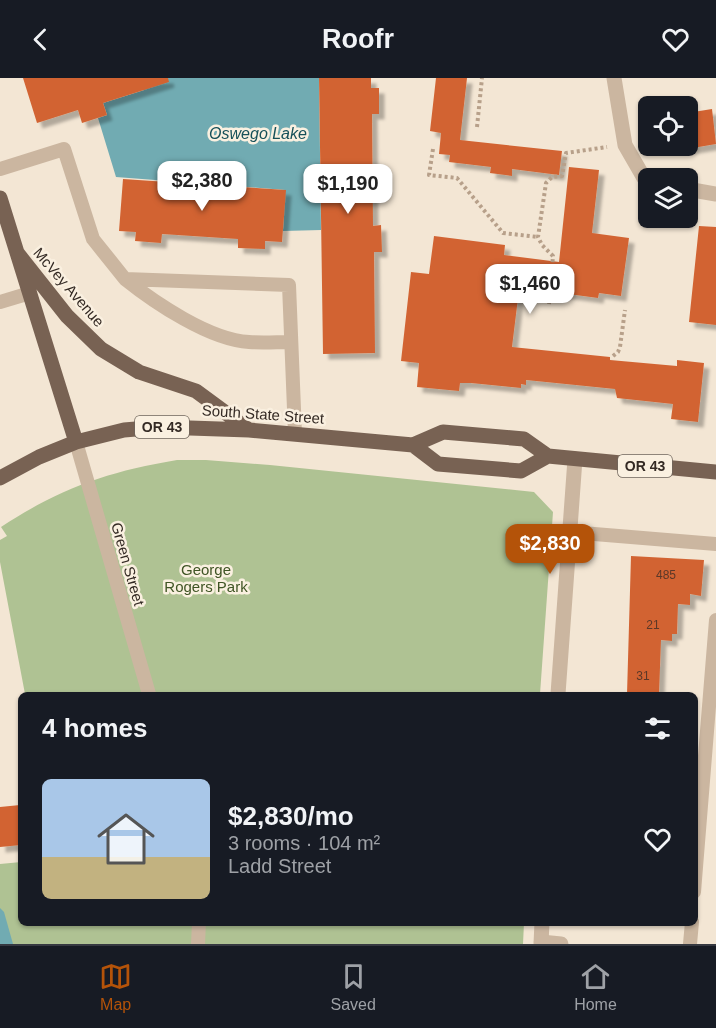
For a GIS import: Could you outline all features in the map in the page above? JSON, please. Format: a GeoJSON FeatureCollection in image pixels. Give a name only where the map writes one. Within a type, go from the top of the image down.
{"type":"FeatureCollection","features":[{"type":"Feature","properties":{"kind":"main road","name":"McVey Avenue"},"geometry":{"type":"LineString","coordinates":[[0,198],[76,442]]}},
{"type":"Feature","properties":{"kind":"main road","name":"McVey Avenue"},"geometry":{"type":"LineString","coordinates":[[18,254],[67,316],[101,349],[139,372],[196,391],[249,430]]}},
{"type":"Feature","properties":{"kind":"main road","name":"South State Street"},"geometry":{"type":"LineString","coordinates":[[76,442],[124,430],[160,427],[249,430],[413,445],[443,432],[524,439],[548,456],[716,472]]}},
{"type":"Feature","properties":{"kind":"main road","name":"OR 43"},"geometry":{"type":"LineString","coordinates":[[0,478],[39,457],[76,442]]}},
{"type":"Feature","properties":{"kind":"main road"},"geometry":{"type":"LineString","coordinates":[[413,445],[438,464],[521,471],[548,456]]}},
{"type":"Feature","properties":{"kind":"street"},"geometry":{"type":"LineString","coordinates":[[614,78],[625,145],[638,168]]}},
{"type":"Feature","properties":{"kind":"street"},"geometry":{"type":"LineString","coordinates":[[698,191],[716,194]]}},
{"type":"Feature","properties":{"kind":"street"},"geometry":{"type":"LineString","coordinates":[[558,692],[575,459]]}},
{"type":"Feature","properties":{"kind":"street"},"geometry":{"type":"LineString","coordinates":[[542,926],[541,943],[561,944]]}},
{"type":"Feature","properties":{"kind":"lane"},"geometry":{"type":"LineString","coordinates":[[0,169],[64,149],[93,239],[125,279],[156,304],[212,332],[247,343],[291,342]]}},
{"type":"Feature","properties":{"kind":"lane"},"geometry":{"type":"LineString","coordinates":[[125,279],[290,285],[294,434]]}},
{"type":"Feature","properties":{"kind":"lane"},"geometry":{"type":"LineString","coordinates":[[0,302],[30,293]]}},
{"type":"Feature","properties":{"kind":"lane","name":"Green Street"},"geometry":{"type":"LineString","coordinates":[[76,442],[148,692]]}},
{"type":"Feature","properties":{"kind":"lane"},"geometry":{"type":"LineString","coordinates":[[570,532],[716,544]]}},
{"type":"Feature","properties":{"kind":"lane"},"geometry":{"type":"LineString","coordinates":[[698,795],[716,620]]}},
{"type":"Feature","properties":{"kind":"lane"},"geometry":{"type":"LineString","coordinates":[[198,944],[199,926]]}},
{"type":"Feature","properties":{"kind":"lane"},"geometry":{"type":"LineString","coordinates":[[690,944],[692,926]]}},
{"type":"Feature","properties":{"kind":"path"},"geometry":{"type":"LineString","coordinates":[[477,127],[482,78]]}},
{"type":"Feature","properties":{"kind":"path"},"geometry":{"type":"LineString","coordinates":[[549,304],[553,256],[542,245],[538,237],[546,183],[552,177],[562,176],[566,153],[625,145]]}},
{"type":"Feature","properties":{"kind":"path"},"geometry":{"type":"LineString","coordinates":[[433,149],[429,175],[457,178],[503,233],[538,237]]}},
{"type":"Feature","properties":{"kind":"path"},"geometry":{"type":"LineString","coordinates":[[613,356],[620,347],[625,310]]}},
{"type":"Feature","properties":{"kind":"green space","name":"George Rogers Park"},"geometry":{"type":"Polygon","coordinates":[[[177,460],[206,460],[534,492],[553,512],[540,692],[25,692],[0,562],[0,540],[7,536],[1,527],[44,502],[85,483],[177,460]]]}},
{"type":"Feature","properties":{"kind":"green space"},"geometry":{"type":"Polygon","coordinates":[[[18,862],[18,926],[524,926],[523,944],[0,944],[0,864],[18,862]]]}},
{"type":"Feature","properties":{"kind":"water","name":"Oswego Lake"},"geometry":{"type":"Polygon","coordinates":[[[141,78],[319,78],[321,230],[283,231],[285,190],[116,177],[98,118],[107,115],[103,103],[144,90],[141,78]]]}},
{"type":"Feature","properties":{"kind":"water"},"geometry":{"type":"Polygon","coordinates":[[[0,908],[4,912],[13,944],[0,944],[0,908]]]}},
{"type":"Feature","properties":{"kind":"building"},"geometry":{"type":"Polygon","coordinates":[[[23,78],[168,78],[169,82],[103,103],[107,115],[82,123],[78,110],[37,123],[23,78]]]}},
{"type":"Feature","properties":{"kind":"building"},"geometry":{"type":"Polygon","coordinates":[[[319,78],[371,78],[371,88],[379,88],[379,114],[372,114],[373,226],[381,225],[382,252],[374,252],[375,353],[323,354],[319,78]]]}},
{"type":"Feature","properties":{"kind":"building"},"geometry":{"type":"Polygon","coordinates":[[[436,78],[467,78],[460,140],[562,151],[559,175],[512,169],[512,176],[490,173],[491,167],[449,162],[450,155],[439,154],[441,133],[430,131],[436,78]]]}},
{"type":"Feature","properties":{"kind":"building"},"geometry":{"type":"Polygon","coordinates":[[[712,109],[716,144],[698,147],[698,111],[712,109]]]}},
{"type":"Feature","properties":{"kind":"building"},"geometry":{"type":"Polygon","coordinates":[[[569,167],[599,170],[592,233],[629,238],[621,296],[599,293],[598,298],[519,290],[512,347],[677,366],[677,360],[704,363],[698,422],[671,419],[673,404],[617,398],[615,389],[526,380],[526,385],[521,384],[521,388],[471,383],[460,383],[459,391],[417,387],[419,363],[401,361],[411,272],[429,274],[434,236],[505,245],[504,255],[559,262],[569,167]]]}},
{"type":"Feature","properties":{"kind":"building"},"geometry":{"type":"Polygon","coordinates":[[[123,179],[286,190],[282,242],[265,241],[265,249],[238,248],[238,239],[162,234],[161,243],[135,241],[136,232],[119,231],[123,179]]]}},
{"type":"Feature","properties":{"kind":"building"},"geometry":{"type":"Polygon","coordinates":[[[699,226],[716,227],[716,325],[689,322],[699,226]]]}},
{"type":"Feature","properties":{"kind":"building"},"geometry":{"type":"Polygon","coordinates":[[[631,556],[704,560],[701,596],[690,594],[690,605],[678,604],[677,634],[672,634],[672,641],[661,640],[659,692],[627,692],[631,556]]]}},
{"type":"Feature","properties":{"kind":"building"},"geometry":{"type":"Polygon","coordinates":[[[18,805],[18,845],[0,847],[0,807],[18,805]]]}}]}
